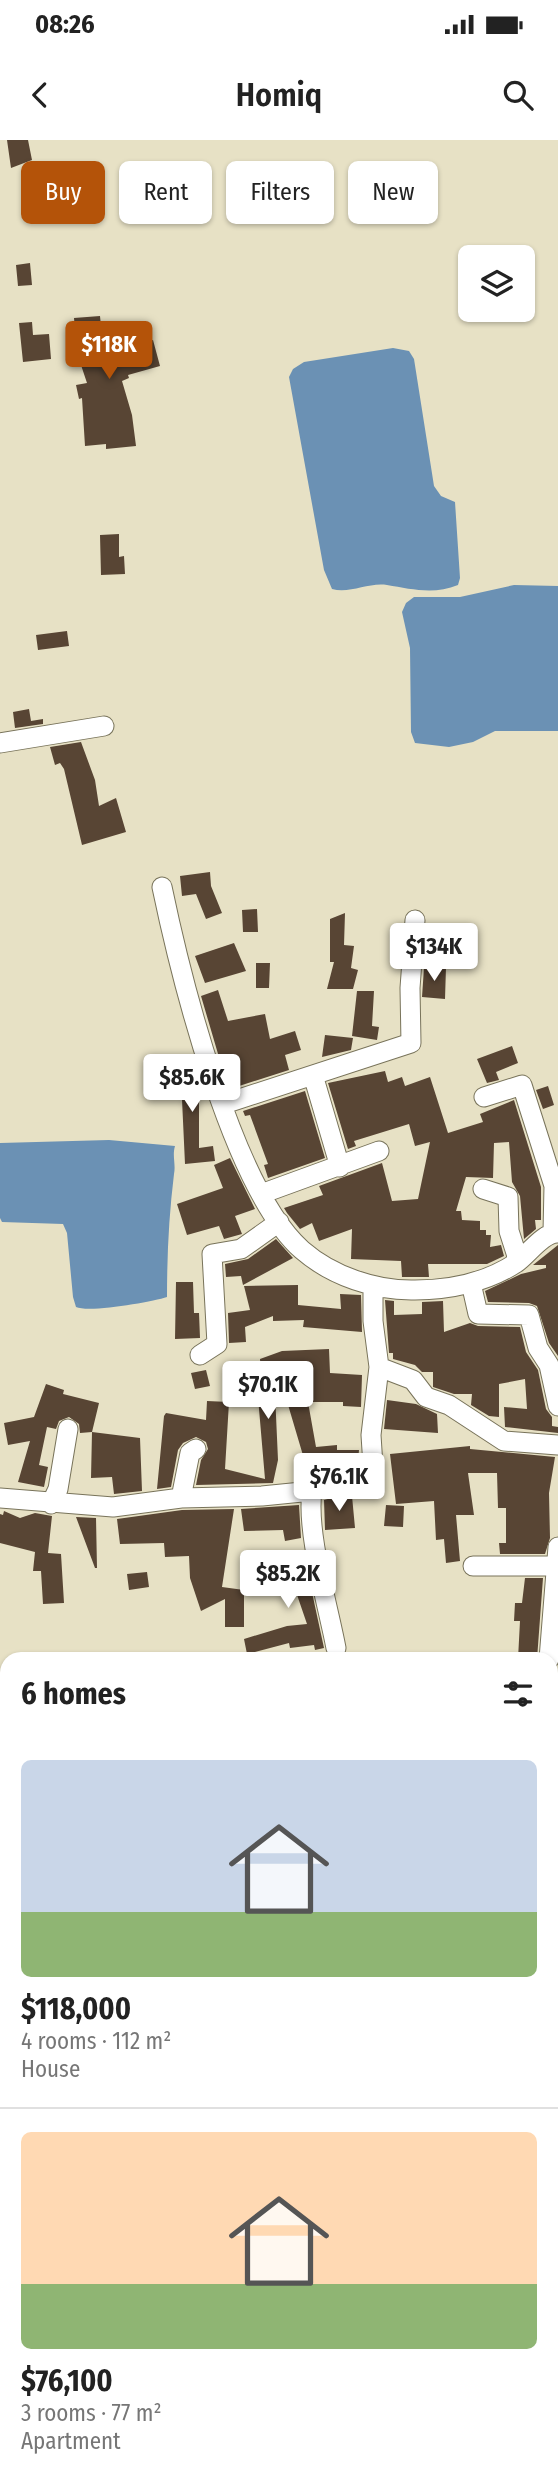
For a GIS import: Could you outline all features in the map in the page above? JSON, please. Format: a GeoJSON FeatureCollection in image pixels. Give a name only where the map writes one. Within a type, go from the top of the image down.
{"type":"FeatureCollection","features":[{"type":"Feature","properties":{"kind":"street"},"geometry":{"type":"LineString","coordinates":[[0,743],[104,726]]}},
{"type":"Feature","properties":{"kind":"street"},"geometry":{"type":"LineString","coordinates":[[162,887],[186,991],[224,1104],[261,1195],[302,1250],[330,1268],[373,1286],[414,1290],[471,1283],[515,1263],[555,1232],[554,1186],[522,1085],[484,1097]]}},
{"type":"Feature","properties":{"kind":"street"},"geometry":{"type":"LineString","coordinates":[[224,1104],[411,1043],[410,988],[415,920]]}},
{"type":"Feature","properties":{"kind":"street"},"geometry":{"type":"LineString","coordinates":[[313,1074],[340,1167]]}},
{"type":"Feature","properties":{"kind":"street"},"geometry":{"type":"LineString","coordinates":[[261,1195],[379,1151]]}},
{"type":"Feature","properties":{"kind":"street"},"geometry":{"type":"LineString","coordinates":[[483,1189],[508,1197],[509,1231],[517,1256],[515,1263]]}},
{"type":"Feature","properties":{"kind":"street"},"geometry":{"type":"LineString","coordinates":[[200,1355],[218,1344],[212,1254],[241,1250],[279,1222]]}},
{"type":"Feature","properties":{"kind":"street"},"geometry":{"type":"LineString","coordinates":[[471,1283],[478,1314],[529,1315],[538,1348],[549,1365],[558,1406]]}},
{"type":"Feature","properties":{"kind":"street"},"geometry":{"type":"LineString","coordinates":[[0,1497],[51,1504],[113,1507],[181,1498],[312,1491],[355,1479],[373,1466],[371,1435],[379,1367],[373,1321],[373,1286]]}},
{"type":"Feature","properties":{"kind":"street"},"geometry":{"type":"LineString","coordinates":[[379,1367],[413,1380],[426,1397],[459,1410],[505,1441],[558,1445]]}},
{"type":"Feature","properties":{"kind":"street"},"geometry":{"type":"LineString","coordinates":[[51,1504],[58,1489],[68,1429]]}},
{"type":"Feature","properties":{"kind":"street"},"geometry":{"type":"LineString","coordinates":[[181,1498],[190,1453],[196,1449]]}},
{"type":"Feature","properties":{"kind":"street"},"geometry":{"type":"LineString","coordinates":[[312,1491],[310,1507],[314,1539],[336,1648]]}},
{"type":"Feature","properties":{"kind":"street"},"geometry":{"type":"LineString","coordinates":[[550,1652],[558,1546]]}},
{"type":"Feature","properties":{"kind":"street"},"geometry":{"type":"LineString","coordinates":[[472,1566],[557,1566]]}},
{"type":"Feature","properties":{"kind":"water"},"geometry":{"type":"Polygon","coordinates":[[[393,348],[409,351],[414,359],[434,486],[441,496],[455,502],[460,578],[458,585],[440,590],[380,585],[346,590],[332,589],[324,570],[289,377],[293,369],[304,362],[393,348]]]}},
{"type":"Feature","properties":{"kind":"water"},"geometry":{"type":"Polygon","coordinates":[[[514,585],[558,586],[558,731],[495,731],[473,742],[449,747],[415,743],[411,732],[410,648],[402,612],[406,603],[414,597],[460,597],[514,585]]]}},
{"type":"Feature","properties":{"kind":"water"},"geometry":{"type":"Polygon","coordinates":[[[109,1140],[175,1146],[167,1297],[94,1309],[76,1307],[67,1233],[63,1224],[2,1222],[0,1218],[0,1143],[109,1140]]]}},
{"type":"Feature","properties":{"kind":"building"},"geometry":{"type":"Polygon","coordinates":[[[7,140],[28,140],[32,160],[21,161],[21,164],[11,168],[7,140]]]}},
{"type":"Feature","properties":{"kind":"building"},"geometry":{"type":"Polygon","coordinates":[[[30,263],[32,285],[18,286],[16,265],[30,263]]]}},
{"type":"Feature","properties":{"kind":"building"},"geometry":{"type":"Polygon","coordinates":[[[100,316],[101,326],[113,325],[114,333],[123,332],[125,347],[153,340],[160,366],[128,375],[129,378],[122,381],[132,415],[136,446],[106,449],[106,444],[85,446],[82,398],[79,399],[76,385],[87,383],[77,353],[74,318],[100,316]]]}},
{"type":"Feature","properties":{"kind":"building"},"geometry":{"type":"Polygon","coordinates":[[[32,322],[33,335],[49,334],[51,359],[23,362],[19,323],[32,322]]]}},
{"type":"Feature","properties":{"kind":"building"},"geometry":{"type":"Polygon","coordinates":[[[119,534],[119,557],[124,556],[125,574],[101,575],[100,535],[119,534]]]}},
{"type":"Feature","properties":{"kind":"building"},"geometry":{"type":"Polygon","coordinates":[[[67,631],[69,646],[38,650],[36,635],[67,631]]]}},
{"type":"Feature","properties":{"kind":"building"},"geometry":{"type":"Polygon","coordinates":[[[29,709],[31,721],[43,719],[43,724],[15,728],[13,712],[29,709]]]}},
{"type":"Feature","properties":{"kind":"building"},"geometry":{"type":"Polygon","coordinates":[[[81,742],[95,780],[99,806],[116,798],[126,832],[82,845],[64,769],[60,763],[55,765],[50,747],[81,742]]]}},
{"type":"Feature","properties":{"kind":"building"},"geometry":{"type":"Polygon","coordinates":[[[210,872],[211,886],[222,913],[206,919],[196,894],[182,896],[180,876],[210,872]]]}},
{"type":"Feature","properties":{"kind":"building"},"geometry":{"type":"Polygon","coordinates":[[[257,909],[258,932],[243,932],[242,910],[257,909]]]}},
{"type":"Feature","properties":{"kind":"building"},"geometry":{"type":"Polygon","coordinates":[[[345,913],[344,945],[354,946],[351,968],[358,970],[353,989],[327,989],[334,962],[330,962],[330,919],[345,913]]]}},
{"type":"Feature","properties":{"kind":"building"},"geometry":{"type":"Polygon","coordinates":[[[234,943],[246,971],[205,983],[195,956],[234,943]]]}},
{"type":"Feature","properties":{"kind":"building"},"geometry":{"type":"Polygon","coordinates":[[[256,963],[270,963],[269,988],[256,988],[256,963]]]}},
{"type":"Feature","properties":{"kind":"building"},"geometry":{"type":"Polygon","coordinates":[[[446,967],[445,999],[422,997],[424,968],[446,967]]]}},
{"type":"Feature","properties":{"kind":"building"},"geometry":{"type":"Polygon","coordinates":[[[218,990],[228,1021],[265,1014],[270,1039],[295,1031],[301,1050],[285,1055],[289,1070],[236,1087],[228,1062],[221,1064],[201,996],[218,990]]]}},
{"type":"Feature","properties":{"kind":"building"},"geometry":{"type":"Polygon","coordinates":[[[357,991],[374,991],[372,1026],[379,1027],[377,1040],[352,1036],[357,991]]]}},
{"type":"Feature","properties":{"kind":"building"},"geometry":{"type":"Polygon","coordinates":[[[325,1035],[353,1038],[351,1050],[322,1057],[325,1035]]]}},
{"type":"Feature","properties":{"kind":"building"},"geometry":{"type":"Polygon","coordinates":[[[512,1046],[518,1063],[496,1072],[499,1080],[487,1083],[477,1059],[512,1046]]]}},
{"type":"Feature","properties":{"kind":"building"},"geometry":{"type":"Polygon","coordinates":[[[192,1054],[203,1095],[199,1096],[199,1148],[213,1146],[215,1161],[185,1164],[181,1078],[184,1078],[179,1057],[192,1054]]]}},
{"type":"Feature","properties":{"kind":"building"},"geometry":{"type":"Polygon","coordinates":[[[385,1071],[388,1082],[402,1077],[405,1086],[430,1077],[448,1133],[483,1122],[480,1114],[514,1100],[541,1187],[541,1220],[535,1220],[536,1229],[524,1239],[520,1196],[512,1182],[509,1142],[494,1143],[493,1178],[466,1177],[456,1211],[461,1211],[462,1220],[480,1221],[480,1230],[486,1230],[486,1235],[491,1235],[490,1247],[501,1245],[504,1256],[487,1264],[428,1264],[429,1277],[402,1277],[401,1261],[351,1259],[352,1229],[319,1241],[312,1223],[300,1229],[287,1213],[284,1208],[323,1195],[319,1186],[382,1163],[392,1201],[418,1199],[430,1142],[415,1146],[409,1124],[354,1141],[356,1146],[348,1149],[328,1083],[385,1071]]]}},
{"type":"Feature","properties":{"kind":"building"},"geometry":{"type":"Polygon","coordinates":[[[548,1086],[554,1105],[543,1109],[536,1090],[548,1086]]]}},
{"type":"Feature","properties":{"kind":"building"},"geometry":{"type":"Polygon","coordinates":[[[305,1091],[325,1158],[268,1178],[264,1165],[268,1164],[250,1115],[245,1116],[243,1111],[305,1091]]]}},
{"type":"Feature","properties":{"kind":"building"},"geometry":{"type":"Polygon","coordinates":[[[230,1158],[255,1209],[235,1216],[242,1234],[224,1239],[219,1226],[187,1235],[177,1204],[223,1188],[214,1165],[230,1158]]]}},
{"type":"Feature","properties":{"kind":"building"},"geometry":{"type":"Polygon","coordinates":[[[276,1239],[293,1258],[243,1285],[241,1276],[226,1277],[225,1264],[248,1259],[276,1239]]]}},
{"type":"Feature","properties":{"kind":"building"},"geometry":{"type":"Polygon","coordinates":[[[558,1245],[558,1356],[549,1343],[537,1306],[529,1303],[488,1302],[485,1291],[521,1274],[546,1268],[546,1265],[533,1265],[558,1245]]]}},
{"type":"Feature","properties":{"kind":"building"},"geometry":{"type":"Polygon","coordinates":[[[176,1282],[193,1282],[194,1313],[199,1313],[200,1338],[175,1339],[176,1282]]]}},
{"type":"Feature","properties":{"kind":"building"},"geometry":{"type":"Polygon","coordinates":[[[298,1285],[298,1305],[341,1309],[340,1294],[361,1295],[362,1332],[303,1327],[304,1320],[273,1321],[273,1316],[245,1327],[246,1342],[229,1343],[228,1313],[250,1310],[244,1286],[298,1285]]]}},
{"type":"Feature","properties":{"kind":"building"},"geometry":{"type":"Polygon","coordinates":[[[385,1300],[394,1301],[394,1315],[422,1314],[422,1302],[443,1301],[444,1332],[470,1323],[478,1326],[520,1327],[526,1352],[538,1370],[546,1409],[552,1417],[552,1426],[558,1427],[558,1433],[505,1427],[504,1407],[527,1409],[525,1379],[499,1384],[499,1417],[489,1416],[471,1405],[472,1394],[454,1394],[433,1387],[433,1372],[422,1372],[415,1365],[393,1359],[393,1353],[389,1353],[385,1300]]]}},
{"type":"Feature","properties":{"kind":"building"},"geometry":{"type":"Polygon","coordinates":[[[329,1349],[330,1373],[362,1375],[361,1407],[343,1406],[343,1402],[308,1402],[316,1447],[337,1445],[337,1450],[359,1450],[358,1461],[353,1465],[338,1465],[340,1470],[310,1479],[278,1371],[274,1371],[278,1460],[273,1483],[196,1485],[201,1460],[208,1449],[206,1442],[196,1437],[183,1443],[178,1450],[171,1487],[157,1489],[164,1416],[166,1413],[206,1420],[207,1401],[229,1402],[225,1469],[265,1479],[256,1374],[261,1374],[260,1359],[282,1351],[329,1349]]]}},
{"type":"Feature","properties":{"kind":"building"},"geometry":{"type":"Polygon","coordinates":[[[206,1370],[210,1386],[195,1389],[191,1373],[206,1370]]]}},
{"type":"Feature","properties":{"kind":"building"},"geometry":{"type":"Polygon","coordinates":[[[46,1384],[64,1390],[63,1394],[99,1403],[92,1432],[80,1433],[79,1424],[69,1417],[59,1421],[56,1429],[47,1427],[39,1465],[48,1467],[44,1487],[18,1482],[30,1441],[8,1445],[4,1423],[34,1417],[46,1384]]]}},
{"type":"Feature","properties":{"kind":"building"},"geometry":{"type":"Polygon","coordinates":[[[387,1400],[416,1404],[437,1414],[438,1433],[384,1429],[387,1400]]]}},
{"type":"Feature","properties":{"kind":"building"},"geometry":{"type":"Polygon","coordinates":[[[92,1432],[140,1438],[142,1491],[114,1494],[112,1477],[91,1478],[92,1432]]]}},
{"type":"Feature","properties":{"kind":"building"},"geometry":{"type":"Polygon","coordinates":[[[470,1446],[470,1449],[555,1457],[549,1493],[550,1538],[545,1554],[500,1554],[499,1543],[506,1543],[506,1508],[498,1508],[497,1473],[468,1473],[474,1515],[456,1515],[460,1561],[446,1563],[444,1539],[436,1540],[434,1501],[396,1504],[390,1454],[470,1446]]]}},
{"type":"Feature","properties":{"kind":"building"},"geometry":{"type":"Polygon","coordinates":[[[347,1494],[352,1496],[355,1528],[325,1530],[324,1500],[347,1494]]]}},
{"type":"Feature","properties":{"kind":"building"},"geometry":{"type":"Polygon","coordinates":[[[299,1505],[301,1538],[285,1541],[283,1530],[244,1531],[241,1509],[299,1505]]]}},
{"type":"Feature","properties":{"kind":"building"},"geometry":{"type":"Polygon","coordinates":[[[386,1505],[404,1506],[403,1527],[384,1526],[386,1505]]]}},
{"type":"Feature","properties":{"kind":"building"},"geometry":{"type":"Polygon","coordinates":[[[234,1509],[222,1587],[244,1590],[244,1627],[225,1627],[225,1599],[201,1611],[190,1578],[189,1556],[165,1557],[164,1543],[120,1544],[117,1519],[182,1510],[234,1509]]]}},
{"type":"Feature","properties":{"kind":"building"},"geometry":{"type":"Polygon","coordinates":[[[4,1511],[20,1518],[35,1513],[52,1516],[48,1553],[61,1554],[64,1603],[43,1604],[41,1571],[33,1571],[35,1552],[0,1543],[0,1514],[3,1515],[4,1511]]]}},
{"type":"Feature","properties":{"kind":"building"},"geometry":{"type":"Polygon","coordinates":[[[76,1517],[96,1518],[97,1568],[95,1568],[76,1517]]]}},
{"type":"Feature","properties":{"kind":"building"},"geometry":{"type":"Polygon","coordinates":[[[305,1560],[324,1648],[315,1650],[314,1645],[290,1648],[289,1643],[247,1652],[244,1639],[287,1626],[307,1624],[295,1589],[286,1592],[282,1584],[251,1596],[248,1574],[275,1571],[305,1560]]]}},
{"type":"Feature","properties":{"kind":"building"},"geometry":{"type":"Polygon","coordinates":[[[147,1572],[149,1587],[129,1590],[127,1574],[147,1572]]]}},
{"type":"Feature","properties":{"kind":"building"},"geometry":{"type":"Polygon","coordinates":[[[525,1578],[543,1578],[538,1652],[518,1652],[520,1621],[514,1621],[515,1603],[522,1603],[525,1578]]]}}]}
